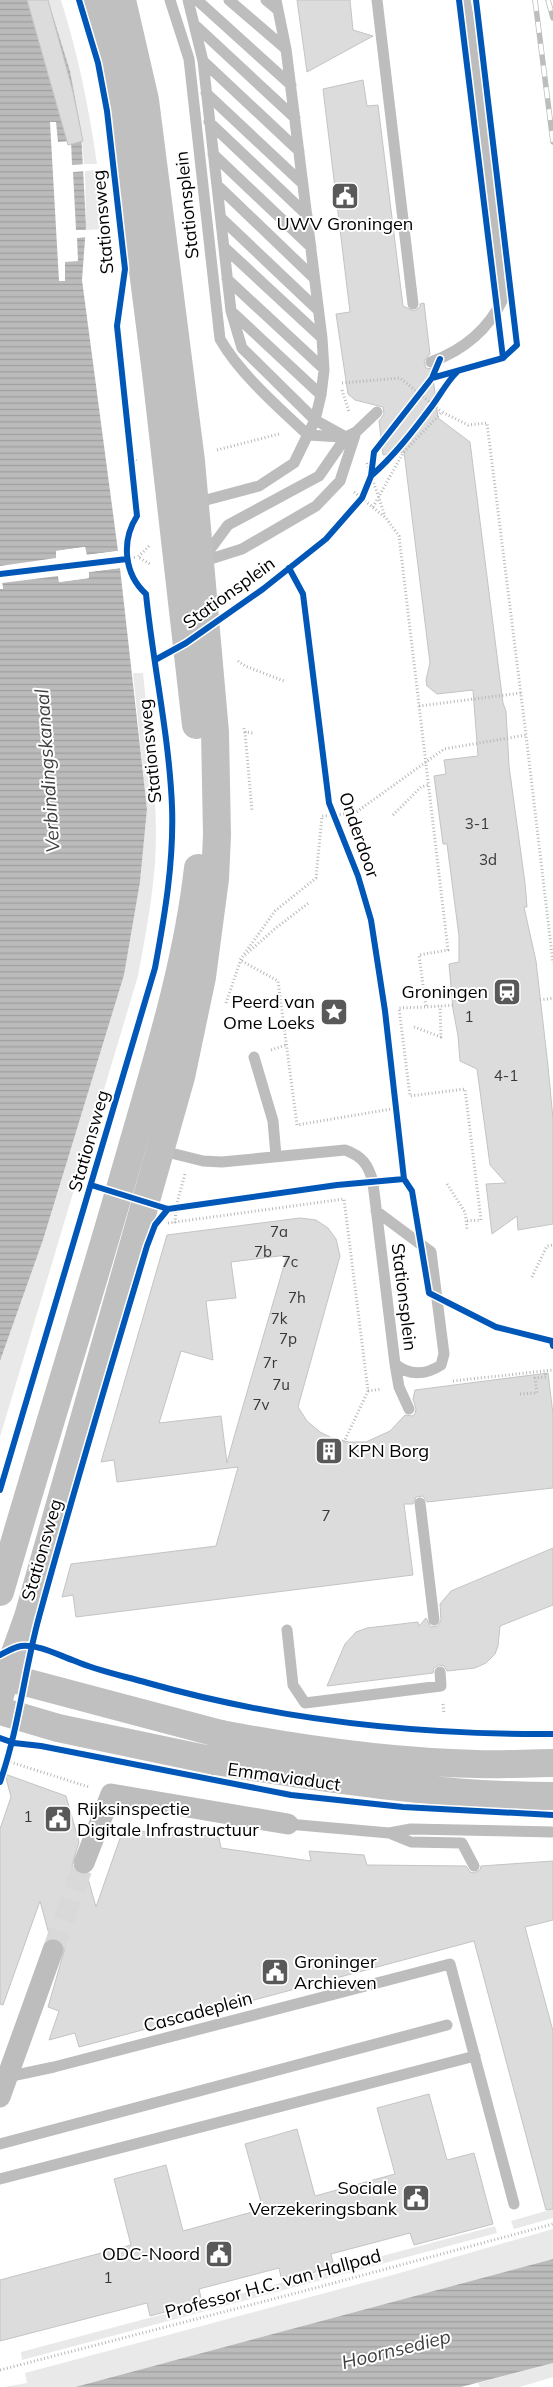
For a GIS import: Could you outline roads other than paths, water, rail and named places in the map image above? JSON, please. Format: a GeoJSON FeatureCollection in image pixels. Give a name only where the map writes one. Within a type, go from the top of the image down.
{"type":"FeatureCollection","features":[{"type":"Feature","properties":{"kind":"main road","name":"Stationsweg"},"geometry":{"type":"LineString","coordinates":[[2,1683],[28,1617],[145,1201],[146,1147],[158,1059],[195,897],[202,824],[201,789],[174,532],[121,98],[114,61],[95,0]]}},
{"type":"Feature","properties":{"kind":"main road","name":"Stationsweg"},"geometry":{"type":"LineString","coordinates":[[0,1592],[146,1147],[188,1048],[202,977],[215,879],[217,835],[216,766],[195,503],[145,100],[122,0]]}},
{"type":"Feature","properties":{"kind":"main road","name":"Emmaviaduct"},"geometry":{"type":"LineString","coordinates":[[2,1683],[221,1734],[326,1752],[407,1760],[477,1764],[553,1763]]}},
{"type":"Feature","properties":{"kind":"main road","name":"Emmaviaduct"},"geometry":{"type":"LineString","coordinates":[[11,1723],[58,1728],[215,1761],[315,1777],[407,1788],[553,1796]]}},
{"type":"Feature","properties":{"kind":"street"},"geometry":{"type":"LineString","coordinates":[[84,1863],[111,1794],[288,1824]]}},
{"type":"Feature","properties":{"kind":"street"},"geometry":{"type":"LineString","coordinates":[[0,2097],[53,1950]]}},
{"type":"Feature","properties":{"kind":"lane","name":"Stationsplein"},"geometry":{"type":"LineString","coordinates":[[170,0],[189,59],[220,339],[227,352],[276,405],[308,434]]}},
{"type":"Feature","properties":{"kind":"lane"},"geometry":{"type":"LineString","coordinates":[[188,0],[196,26],[202,61],[231,311],[242,348],[315,420],[351,435]]}},
{"type":"Feature","properties":{"kind":"lane"},"geometry":{"type":"LineString","coordinates":[[197,0],[290,85]]}},
{"type":"Feature","properties":{"kind":"lane"},"geometry":{"type":"LineString","coordinates":[[229,0],[286,49]]}},
{"type":"Feature","properties":{"kind":"lane"},"geometry":{"type":"LineString","coordinates":[[201,562],[174,532],[195,503],[259,486],[294,463],[315,420],[321,395],[324,368],[322,338],[286,49],[277,5],[266,0]]}},
{"type":"Feature","properties":{"kind":"lane"},"geometry":{"type":"LineString","coordinates":[[377,0],[413,304]]}},
{"type":"Feature","properties":{"kind":"lane"},"geometry":{"type":"LineString","coordinates":[[436,361],[476,338],[497,310],[502,299],[470,26],[465,0]]}},
{"type":"Feature","properties":{"kind":"lane"},"geometry":{"type":"LineString","coordinates":[[196,26],[295,118]]}},
{"type":"Feature","properties":{"kind":"lane"},"geometry":{"type":"LineString","coordinates":[[202,61],[299,151]]}},
{"type":"Feature","properties":{"kind":"lane"},"geometry":{"type":"LineString","coordinates":[[206,93],[303,184]]}},
{"type":"Feature","properties":{"kind":"lane"},"geometry":{"type":"LineString","coordinates":[[210,122],[307,215]]}},
{"type":"Feature","properties":{"kind":"lane"},"geometry":{"type":"LineString","coordinates":[[214,154],[311,247]]}},
{"type":"Feature","properties":{"kind":"lane"},"geometry":{"type":"LineString","coordinates":[[217,185],[314,278]]}},
{"type":"Feature","properties":{"kind":"lane"},"geometry":{"type":"LineString","coordinates":[[221,218],[318,310]]}},
{"type":"Feature","properties":{"kind":"lane"},"geometry":{"type":"LineString","coordinates":[[224,248],[322,338]]}},
{"type":"Feature","properties":{"kind":"lane"},"geometry":{"type":"LineString","coordinates":[[227,279],[324,368]]}},
{"type":"Feature","properties":{"kind":"lane"},"geometry":{"type":"LineString","coordinates":[[231,311],[321,395]]}},
{"type":"Feature","properties":{"kind":"lane"},"geometry":{"type":"LineString","coordinates":[[201,562],[228,525],[319,476],[351,435],[376,412]]}},
{"type":"Feature","properties":{"kind":"lane"},"geometry":{"type":"LineString","coordinates":[[308,434],[351,435]]}},
{"type":"Feature","properties":{"kind":"lane"},"geometry":{"type":"LineString","coordinates":[[201,562],[242,549],[316,506],[340,481],[351,435]]}},
{"type":"Feature","properties":{"kind":"lane"},"geometry":{"type":"LineString","coordinates":[[254,1057],[273,1122],[276,1156]]}},
{"type":"Feature","properties":{"kind":"lane","name":"Stationsplein"},"geometry":{"type":"LineString","coordinates":[[146,1147],[203,1161],[222,1162],[345,1150],[356,1153],[370,1169],[395,1364],[403,1370],[413,1373],[432,1370],[441,1365],[444,1354],[431,1252],[376,1211]]}},
{"type":"Feature","properties":{"kind":"lane"},"geometry":{"type":"LineString","coordinates":[[395,1364],[399,1387],[408,1410]]}},
{"type":"Feature","properties":{"kind":"lane"},"geometry":{"type":"LineString","coordinates":[[420,1503],[434,1620]]}},
{"type":"Feature","properties":{"kind":"lane"},"geometry":{"type":"LineString","coordinates":[[287,1630],[293,1685],[305,1703],[441,1686],[440,1672]]}},
{"type":"Feature","properties":{"kind":"lane"},"geometry":{"type":"LineString","coordinates":[[288,1824],[389,1833],[411,1829],[553,1832]]}},
{"type":"Feature","properties":{"kind":"lane"},"geometry":{"type":"LineString","coordinates":[[389,1833],[411,1842],[462,1843],[474,1866]]}},
{"type":"Feature","properties":{"kind":"lane","name":"Cascadeplein"},"geometry":{"type":"LineString","coordinates":[[7,2077],[54,2067],[450,1964],[514,2204]]}},
{"type":"Feature","properties":{"kind":"lane"},"geometry":{"type":"LineString","coordinates":[[0,2144],[447,2025]]}},
{"type":"Feature","properties":{"kind":"lane"},"geometry":{"type":"LineString","coordinates":[[0,2180],[475,2056]]}},
{"type":"Feature","properties":{"kind":"water","name":"Verbindingskanaal"},"geometry":{"type":"Polygon","coordinates":[[[0,0],[48,0],[70,71],[81,130],[86,226],[82,280],[118,551],[86,555],[85,547],[56,551],[59,582],[89,578],[88,572],[120,568],[147,809],[140,882],[124,975],[43,1240],[0,1361],[0,589],[3,589],[0,567],[0,0]]]}},
{"type":"Feature","properties":{"kind":"water","name":"Hoornsediep"},"geometry":{"type":"Polygon","coordinates":[[[553,2259],[553,2363],[461,2387],[75,2387],[553,2259]]]}},
{"type":"Feature","properties":{"kind":"tunnel"},"geometry":{"type":"LineString","coordinates":[[53,1950],[84,1863]]}},
{"type":"Feature","properties":{"kind":"railway"},"geometry":{"type":"LineString","coordinates":[[535,0],[553,142]]}},
{"type":"Feature","properties":{"kind":"railway"},"geometry":{"type":"LineString","coordinates":[[548,0],[553,18]]}},
{"type":"Feature","properties":{"kind":"place","name":"UWV Groningen"},"geometry":{"type":"Point","coordinates":[345,196]}},
{"type":"Feature","properties":{"kind":"place","name":"Groningen"},"geometry":{"type":"Point","coordinates":[507,992]}},
{"type":"Feature","properties":{"kind":"place","name":"Peerd van Ome Loeks"},"geometry":{"type":"Point","coordinates":[334,1012]}},
{"type":"Feature","properties":{"kind":"place","name":"KPN Borg"},"geometry":{"type":"Point","coordinates":[329,1451]}},
{"type":"Feature","properties":{"kind":"place","name":"Rijksinspectie Digitale Infrastructuur"},"geometry":{"type":"Point","coordinates":[58,1819]}},
{"type":"Feature","properties":{"kind":"place","name":"Groninger Archieven"},"geometry":{"type":"Point","coordinates":[275,1972]}},
{"type":"Feature","properties":{"kind":"place","name":"Sociale Verzekeringsbank"},"geometry":{"type":"Point","coordinates":[416,2198]}},
{"type":"Feature","properties":{"kind":"place","name":"ODC-Noord"},"geometry":{"type":"Point","coordinates":[219,2254]}}]}
